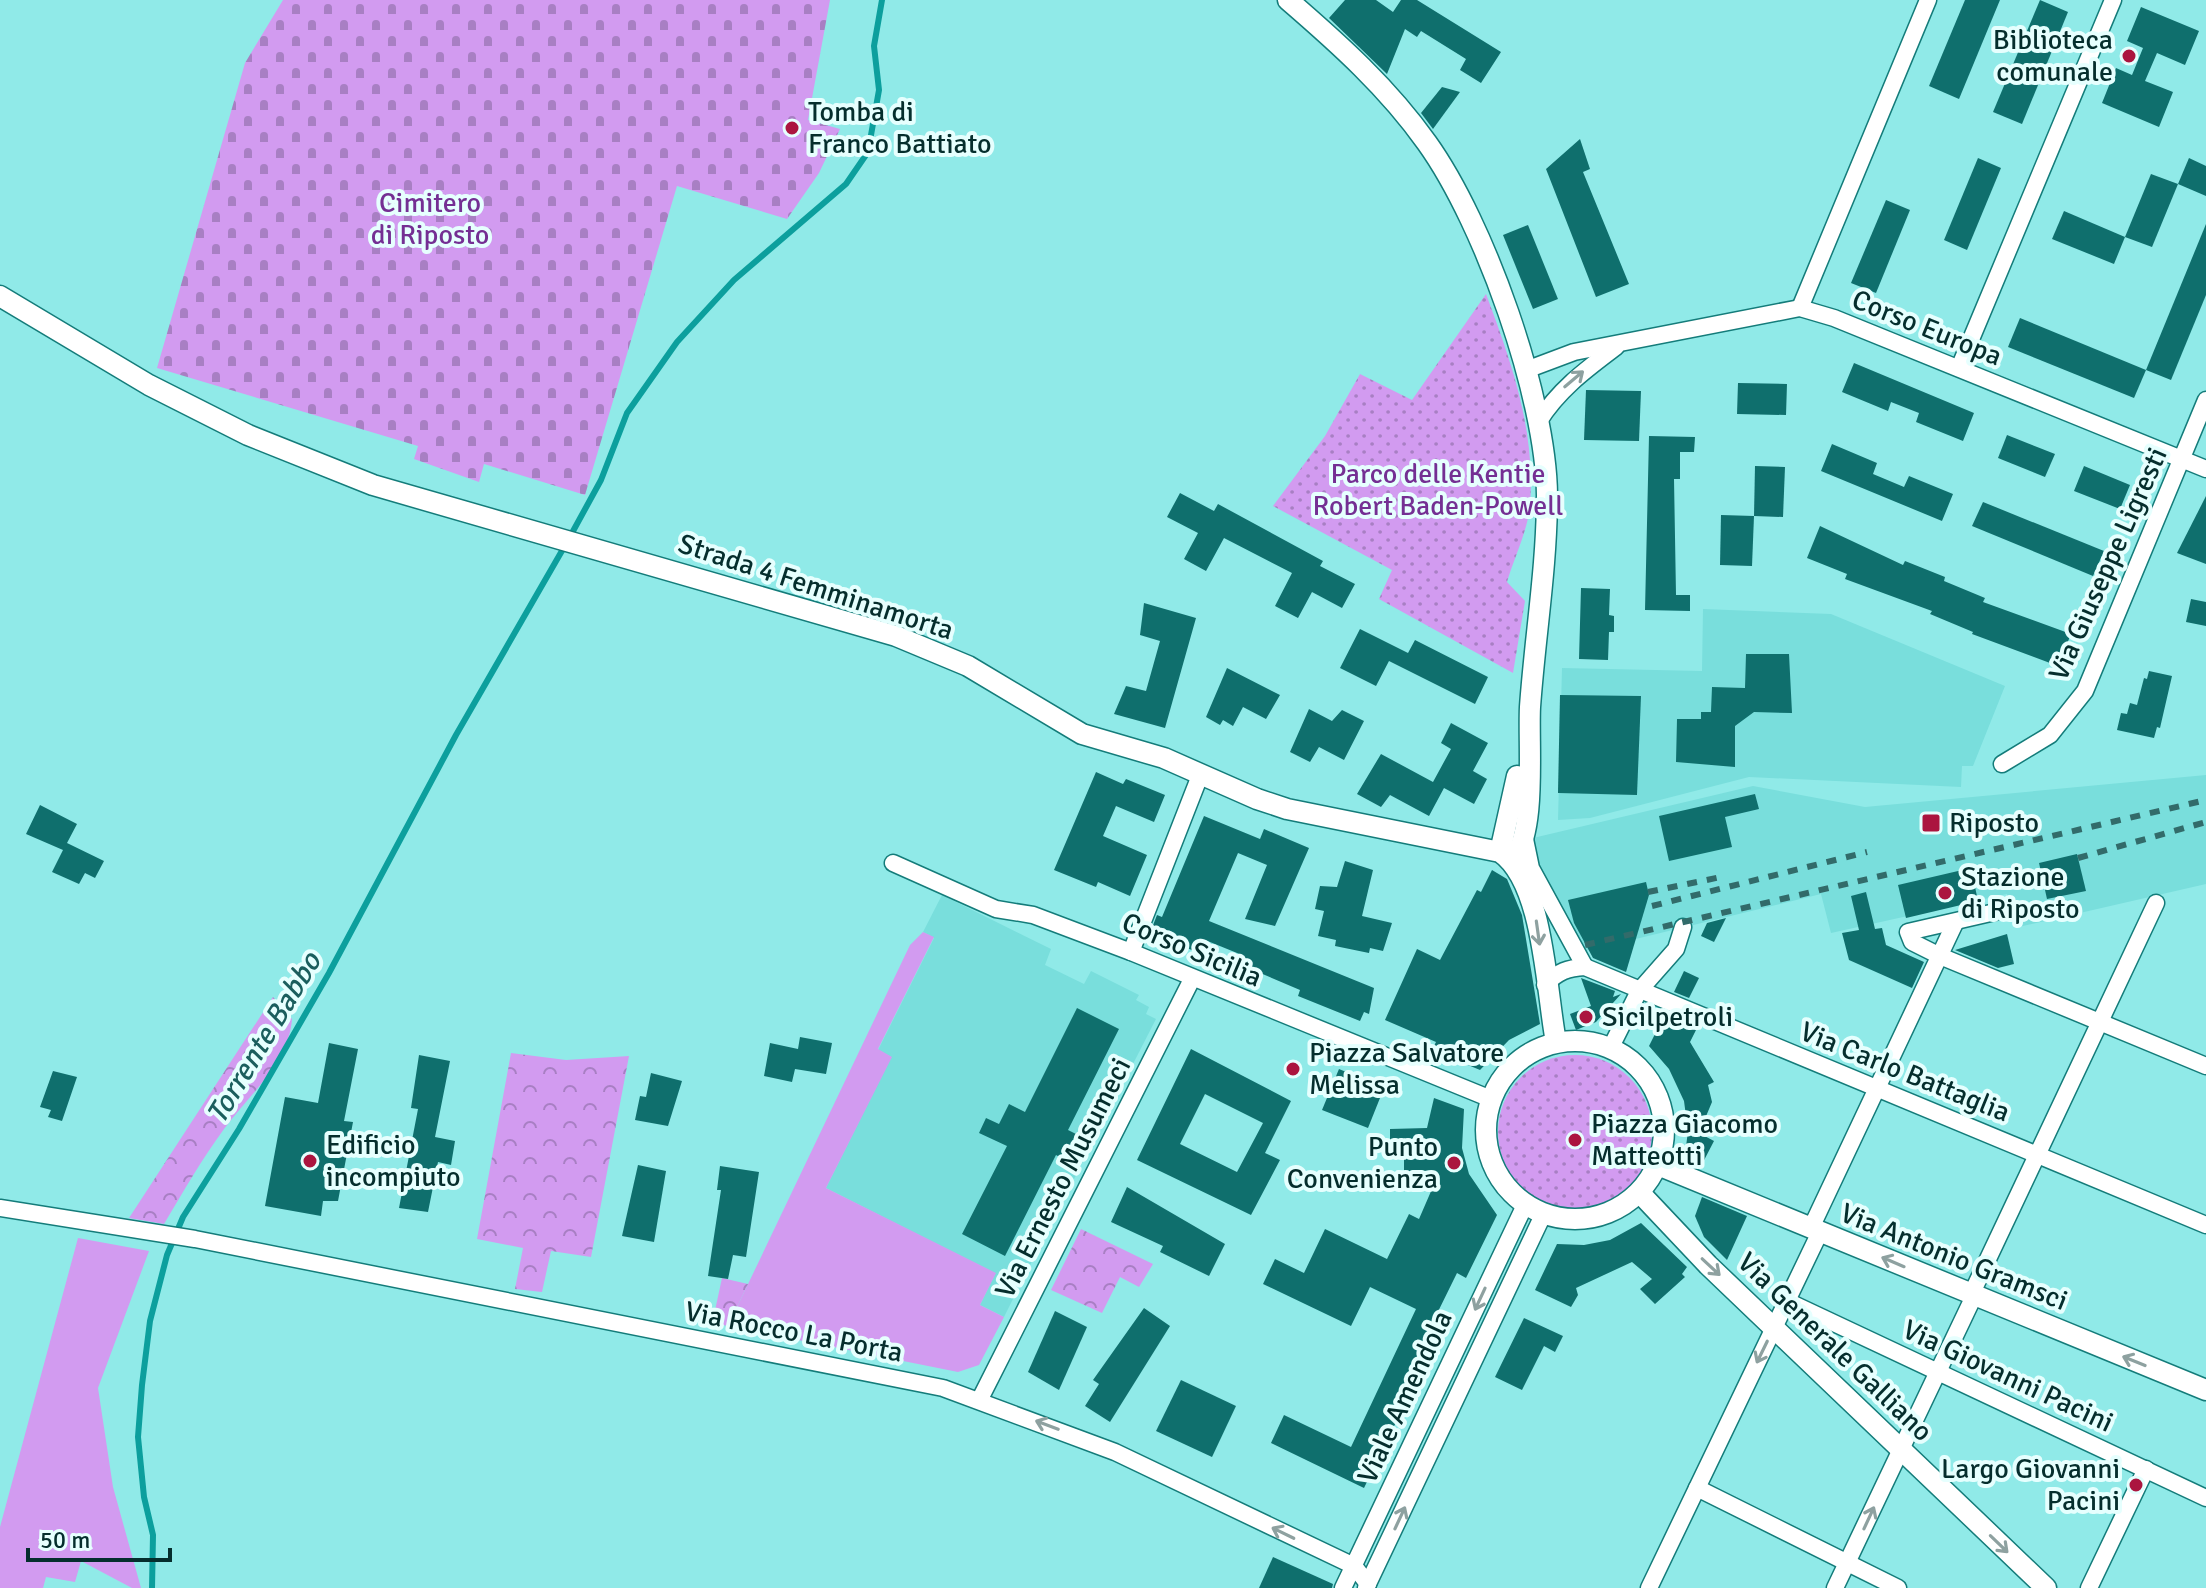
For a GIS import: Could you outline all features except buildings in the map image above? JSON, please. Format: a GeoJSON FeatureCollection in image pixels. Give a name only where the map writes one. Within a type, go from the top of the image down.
{"type":"FeatureCollection","features":[{"type":"Feature","properties":{"kind":"street"},"geometry":{"type":"LineString","coordinates":[[1288,0],[1356,59],[1429,145],[1459,199],[1493,276],[1526,370],[1539,421],[1547,494],[1545,558],[1514,860],[1531,893],[1556,1042]]}},
{"type":"Feature","properties":{"kind":"street"},"geometry":{"type":"LineString","coordinates":[[1800,308],[1928,0]]}},
{"type":"Feature","properties":{"kind":"street"},"geometry":{"type":"LineString","coordinates":[[1959,368],[2113,0]]}},
{"type":"Feature","properties":{"kind":"street","name":"Strada 4 Femminamorta"},"geometry":{"type":"LineString","coordinates":[[0,296],[149,385],[287,451],[373,485],[896,636],[968,666],[1082,734],[1143,751],[1287,809],[1514,860]]}},
{"type":"Feature","properties":{"kind":"street","name":"Corso Europa"},"geometry":{"type":"LineString","coordinates":[[1526,370],[1574,352],[1800,308],[1834,318],[2206,469]]}},
{"type":"Feature","properties":{"kind":"street"},"geometry":{"type":"LineString","coordinates":[[1539,421],[1551,401],[1572,380],[1617,346]]}},
{"type":"Feature","properties":{"kind":"street","name":"Via Giuseppe Ligresti"},"geometry":{"type":"LineString","coordinates":[[2002,764],[2050,735],[2085,691],[2206,400]]}},
{"type":"Feature","properties":{"kind":"street"},"geometry":{"type":"LineString","coordinates":[[1514,860],[1525,839],[1530,705]]}},
{"type":"Feature","properties":{"kind":"street"},"geometry":{"type":"LineString","coordinates":[[1131,952],[1201,773]]}},
{"type":"Feature","properties":{"kind":"street"},"geometry":{"type":"LineString","coordinates":[[1514,860],[1585,967]]}},
{"type":"Feature","properties":{"kind":"street","name":"Corso Sicilia"},"geometry":{"type":"LineString","coordinates":[[893,863],[996,909],[1033,915],[1131,952],[1491,1099]]}},
{"type":"Feature","properties":{"kind":"street"},"geometry":{"type":"LineString","coordinates":[[1835,1588],[2156,903]]}},
{"type":"Feature","properties":{"kind":"street"},"geometry":{"type":"LineString","coordinates":[[1995,912],[1908,932],[1912,942],[1940,956],[2206,1066]]}},
{"type":"Feature","properties":{"kind":"street"},"geometry":{"type":"LineString","coordinates":[[1649,1588],[1787,1301],[1877,1090],[1955,923]]}},
{"type":"Feature","properties":{"kind":"street"},"geometry":{"type":"LineString","coordinates":[[1611,1047],[1639,991],[1669,961],[1683,927]]}},
{"type":"Feature","properties":{"kind":"street"},"geometry":{"type":"LineString","coordinates":[[1545,985],[1555,974],[1568,968],[1585,967]]}},
{"type":"Feature","properties":{"kind":"street","name":"Via Carlo Battaglia"},"geometry":{"type":"LineString","coordinates":[[1585,967],[2206,1225]]}},
{"type":"Feature","properties":{"kind":"street","name":"Via Ernesto Musumeci"},"geometry":{"type":"LineString","coordinates":[[980,1399],[1192,979]]}},
{"type":"Feature","properties":{"kind":"street"},"geometry":{"type":"LineString","coordinates":[[1575,1040],[1611,1047],[1631,1059],[1647,1076],[1659,1096],[1665,1119],[1664,1142],[1658,1165],[1640,1193],[1619,1209],[1595,1218],[1569,1220],[1543,1215],[1525,1205],[1503,1184],[1489,1158],[1485,1128],[1491,1099],[1506,1073],[1528,1053],[1556,1042],[1575,1040]]}},
{"type":"Feature","properties":{"kind":"street","name":"Via Antonio Gramsci"},"geometry":{"type":"LineString","coordinates":[[1658,1165],[2206,1390]]}},
{"type":"Feature","properties":{"kind":"street","name":"Via Generale Galliano"},"geometry":{"type":"LineString","coordinates":[[1640,1193],[1655,1212],[2046,1588]]}},
{"type":"Feature","properties":{"kind":"street","name":"Viale Amendola"},"geometry":{"type":"LineString","coordinates":[[1343,1588],[1525,1205]]}},
{"type":"Feature","properties":{"kind":"street","name":"Via Rocco La Porta"},"geometry":{"type":"LineString","coordinates":[[0,1208],[160,1232],[943,1388],[980,1399],[1115,1452],[1354,1566]]}},
{"type":"Feature","properties":{"kind":"street","name":"Viale Amendola"},"geometry":{"type":"LineString","coordinates":[[1367,1586],[1543,1215]]}},
{"type":"Feature","properties":{"kind":"street","name":"Via Giovanni Pacini"},"geometry":{"type":"LineString","coordinates":[[1787,1301],[2206,1498]]}},
{"type":"Feature","properties":{"kind":"street"},"geometry":{"type":"LineString","coordinates":[[2089,1588],[2146,1469]]}},
{"type":"Feature","properties":{"kind":"street"},"geometry":{"type":"LineString","coordinates":[[1697,1488],[1898,1588]]}},
{"type":"Feature","properties":{"kind":"street"},"geometry":{"type":"LineString","coordinates":[[1354,1566],[1367,1586]]}},
{"type":"Feature","properties":{"kind":"shaded area"},"geometry":{"type":"Polygon","coordinates":[[[1703,609],[1831,614],[2005,686],[1973,766],[1962,766],[1961,787],[1749,777],[1590,818],[1558,820],[1562,668],[1702,671],[1703,609]]]}},
{"type":"Feature","properties":{"kind":"shaded area"},"geometry":{"type":"Polygon","coordinates":[[[2206,775],[2206,884],[2014,928],[2007,894],[1831,933],[1821,894],[1582,952],[1533,853],[1533,838],[1753,786],[1865,807],[2206,775]]]}},
{"type":"Feature","properties":{"kind":"shaded area"},"geometry":{"type":"Polygon","coordinates":[[[942,895],[1051,949],[1045,965],[1084,984],[1091,971],[1139,995],[1136,1000],[1149,1007],[1146,1014],[1156,1019],[1028,1269],[1021,1266],[1009,1289],[1016,1293],[1004,1317],[980,1305],[995,1274],[826,1188],[891,1057],[878,1050],[934,938],[923,932],[942,895]]]}},
{"type":"Feature","properties":{"kind":"green space","name":"Cimitero di Riposto"},"geometry":{"type":"Polygon","coordinates":[[[283,0],[830,0],[808,120],[840,129],[819,173],[787,219],[677,186],[585,495],[484,464],[479,482],[414,459],[418,446],[157,368],[245,63],[283,0]]]}},
{"type":"Feature","properties":{"kind":"green space","name":"Parco delle Kentie Robert Baden-Powell"},"geometry":{"type":"Polygon","coordinates":[[[1486,294],[1520,397],[1531,477],[1529,515],[1507,582],[1525,601],[1513,673],[1379,599],[1392,570],[1273,506],[1325,436],[1360,374],[1412,400],[1486,294]]]}},
{"type":"Feature","properties":{"kind":"green space"},"geometry":{"type":"Polygon","coordinates":[[[923,932],[934,937],[878,1049],[892,1057],[826,1188],[996,1273],[980,1305],[1004,1317],[979,1365],[958,1372],[728,1326],[910,945],[923,932]]]}},
{"type":"Feature","properties":{"kind":"green space"},"geometry":{"type":"Polygon","coordinates":[[[273,997],[292,1019],[284,1050],[276,1064],[216,1140],[164,1224],[129,1218],[273,997]]]}},
{"type":"Feature","properties":{"kind":"green space"},"geometry":{"type":"Polygon","coordinates":[[[511,1053],[566,1060],[629,1056],[591,1257],[551,1251],[542,1292],[515,1289],[523,1248],[477,1239],[511,1053]]]}},
{"type":"Feature","properties":{"kind":"green space"},"geometry":{"type":"Polygon","coordinates":[[[1575,1055],[1604,1061],[1629,1078],[1646,1103],[1652,1132],[1646,1161],[1629,1186],[1604,1203],[1575,1209],[1546,1203],[1521,1186],[1504,1161],[1498,1132],[1504,1103],[1521,1078],[1546,1061],[1575,1055]]]}},
{"type":"Feature","properties":{"kind":"green space"},"geometry":{"type":"Polygon","coordinates":[[[1081,1229],[1153,1264],[1139,1287],[1120,1277],[1102,1313],[1051,1290],[1081,1229]]]}},
{"type":"Feature","properties":{"kind":"green space"},"geometry":{"type":"Polygon","coordinates":[[[78,1238],[149,1251],[98,1388],[113,1487],[141,1588],[132,1588],[81,1561],[75,1582],[46,1577],[43,1588],[0,1588],[0,1527],[78,1238]]]}},
{"type":"Feature","properties":{"kind":"green space"},"geometry":{"type":"Polygon","coordinates":[[[722,1278],[748,1284],[728,1326],[698,1320],[701,1313],[714,1315],[722,1278]]]}},
{"type":"Feature","properties":{"kind":"waterway","name":"Torrente Babbo"},"geometry":{"type":"LineString","coordinates":[[572,533],[601,480],[627,413],[677,342],[734,280],[846,184],[868,152],[879,90],[874,46],[882,0]]}},
{"type":"Feature","properties":{"kind":"waterway","name":"Torrente Babbo"},"geometry":{"type":"LineString","coordinates":[[152,1588],[153,1535],[144,1497],[138,1437],[150,1321],[167,1255],[183,1217],[239,1129],[329,973],[456,735],[563,549]]}},
{"type":"Feature","properties":{"kind":"railway"},"geometry":{"type":"LineString","coordinates":[[1585,945],[2206,800]]}},
{"type":"Feature","properties":{"kind":"railway"},"geometry":{"type":"LineString","coordinates":[[2078,858],[2206,822]]}},
{"type":"Feature","properties":{"kind":"railway"},"geometry":{"type":"LineString","coordinates":[[1652,906],[1867,852]]}},
{"type":"Feature","properties":{"kind":"railway"},"geometry":{"type":"LineString","coordinates":[[1648,892],[1726,876]]}},
{"type":"Feature","properties":{"kind":"place","name":"Biblioteca comunale"},"geometry":{"type":"Point","coordinates":[2129,56]}},
{"type":"Feature","properties":{"kind":"place","name":"Tomba di Franco Battiato"},"geometry":{"type":"Point","coordinates":[792,128]}},
{"type":"Feature","properties":{"kind":"place","name":"Riposto"},"geometry":{"type":"Point","coordinates":[1931,823]}},
{"type":"Feature","properties":{"kind":"place","name":"Stazione di Riposto"},"geometry":{"type":"Point","coordinates":[1945,893]}},
{"type":"Feature","properties":{"kind":"place","name":"Sicilpetroli"},"geometry":{"type":"Point","coordinates":[1586,1017]}},
{"type":"Feature","properties":{"kind":"place","name":"Piazza Salvatore Melissa"},"geometry":{"type":"Point","coordinates":[1293,1069]}},
{"type":"Feature","properties":{"kind":"place","name":"Piazza Giacomo Matteotti"},"geometry":{"type":"Point","coordinates":[1575,1140]}},
{"type":"Feature","properties":{"kind":"place","name":"Edificio incompiuto"},"geometry":{"type":"Point","coordinates":[310,1161]}},
{"type":"Feature","properties":{"kind":"place","name":"Punto Convenienza"},"geometry":{"type":"Point","coordinates":[1454,1163]}},
{"type":"Feature","properties":{"kind":"place","name":"Largo Giovanni Pacini"},"geometry":{"type":"Point","coordinates":[2136,1485]}}]}
